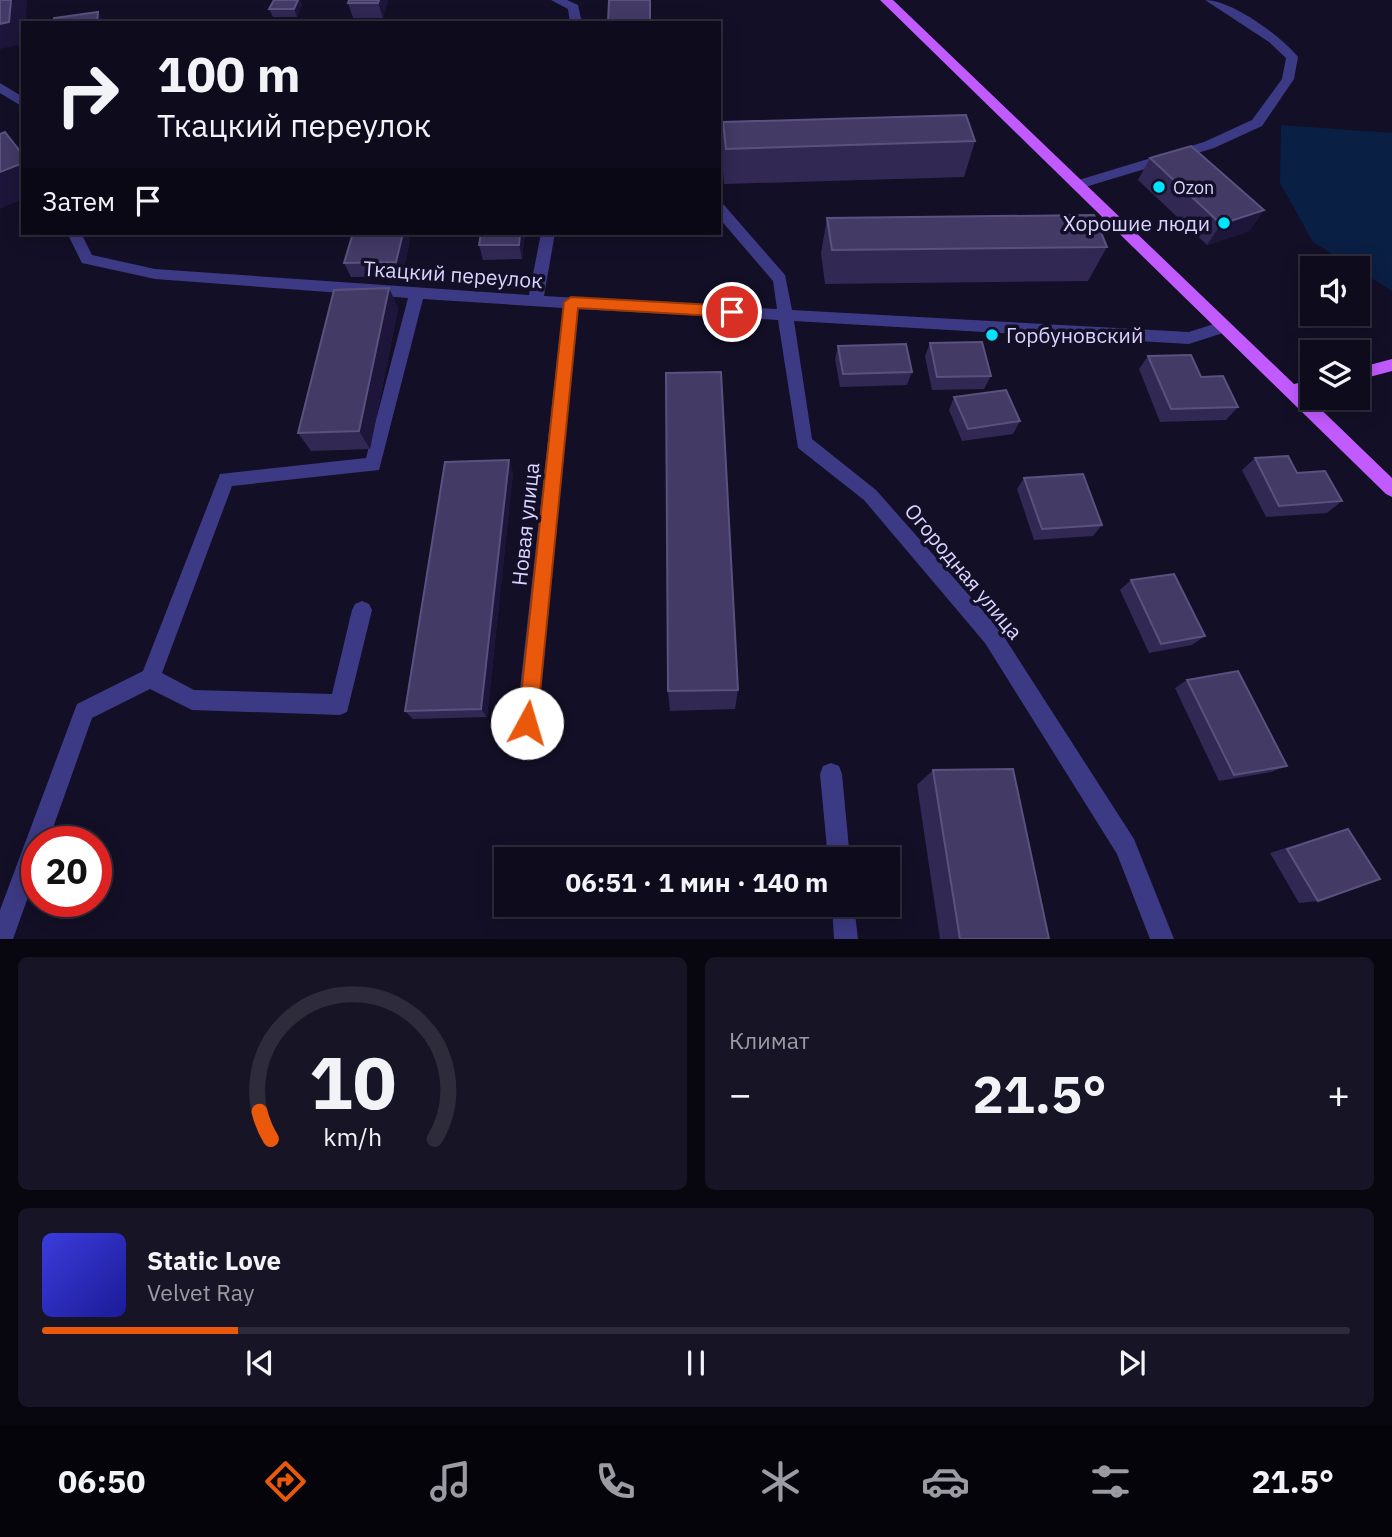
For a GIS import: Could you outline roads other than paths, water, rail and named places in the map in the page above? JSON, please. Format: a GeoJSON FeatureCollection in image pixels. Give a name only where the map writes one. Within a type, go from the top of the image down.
{"type":"FeatureCollection","features":[{"type":"Feature","properties":{"kind":"main road"},"geometry":{"type":"LineString","coordinates":[[886,0],[1392,489]]}},
{"type":"Feature","properties":{"kind":"main road"},"geometry":{"type":"LineString","coordinates":[[1370,371],[1392,365]]}},
{"type":"Feature","properties":{"kind":"main road"},"geometry":{"type":"LineString","coordinates":[[1290,391],[1300,389]]}},
{"type":"Feature","properties":{"kind":"street"},"geometry":{"type":"LineString","coordinates":[[557,0],[574,7],[576,21]]}},
{"type":"Feature","properties":{"kind":"street"},"geometry":{"type":"LineString","coordinates":[[1077,185],[1209,145],[1257,123],[1288,79],[1292,57],[1273,39],[1212,0]]}},
{"type":"Feature","properties":{"kind":"street"},"geometry":{"type":"LineString","coordinates":[[0,87],[21,102]]}},
{"type":"Feature","properties":{"kind":"street","name":"Огородная улица"},"geometry":{"type":"LineString","coordinates":[[721,210],[780,279],[804,443],[870,495],[992,636],[1126,847],[1162,939]]}},
{"type":"Feature","properties":{"kind":"street","name":"Ткацкий переулок"},"geometry":{"type":"LineString","coordinates":[[75,235],[87,259],[155,274],[536,300],[1189,338],[1223,327]]}},
{"type":"Feature","properties":{"kind":"street"},"geometry":{"type":"LineString","coordinates":[[536,300],[548,235]]}},
{"type":"Feature","properties":{"kind":"street"},"geometry":{"type":"LineString","coordinates":[[1,939],[84,711],[149,678],[226,479],[373,465],[417,292]]}},
{"type":"Feature","properties":{"kind":"street","name":"Новая улица"},"geometry":{"type":"LineString","coordinates":[[524,750],[571,302]]}},
{"type":"Feature","properties":{"kind":"street"},"geometry":{"type":"LineString","coordinates":[[149,678],[192,700],[340,705],[362,610]]}},
{"type":"Feature","properties":{"kind":"street"},"geometry":{"type":"LineString","coordinates":[[831,774],[838,847]]}},
{"type":"Feature","properties":{"kind":"street"},"geometry":{"type":"LineString","coordinates":[[844,917],[846,939]]}},
{"type":"Feature","properties":{"kind":"water"},"geometry":{"type":"Polygon","coordinates":[[[1281,125],[1392,133],[1392,291],[1370,277],[1370,256],[1336,256],[1313,242],[1280,183],[1281,125]]]}},
{"type":"Feature","properties":{"kind":"place","name":"Ozon"},"geometry":{"type":"Point","coordinates":[1159,187]}},
{"type":"Feature","properties":{"kind":"place","name":"Хорошие люди"},"geometry":{"type":"Point","coordinates":[1224,223]}},
{"type":"Feature","properties":{"kind":"place","name":"Горбуновский"},"geometry":{"type":"Point","coordinates":[992,335]}}]}
